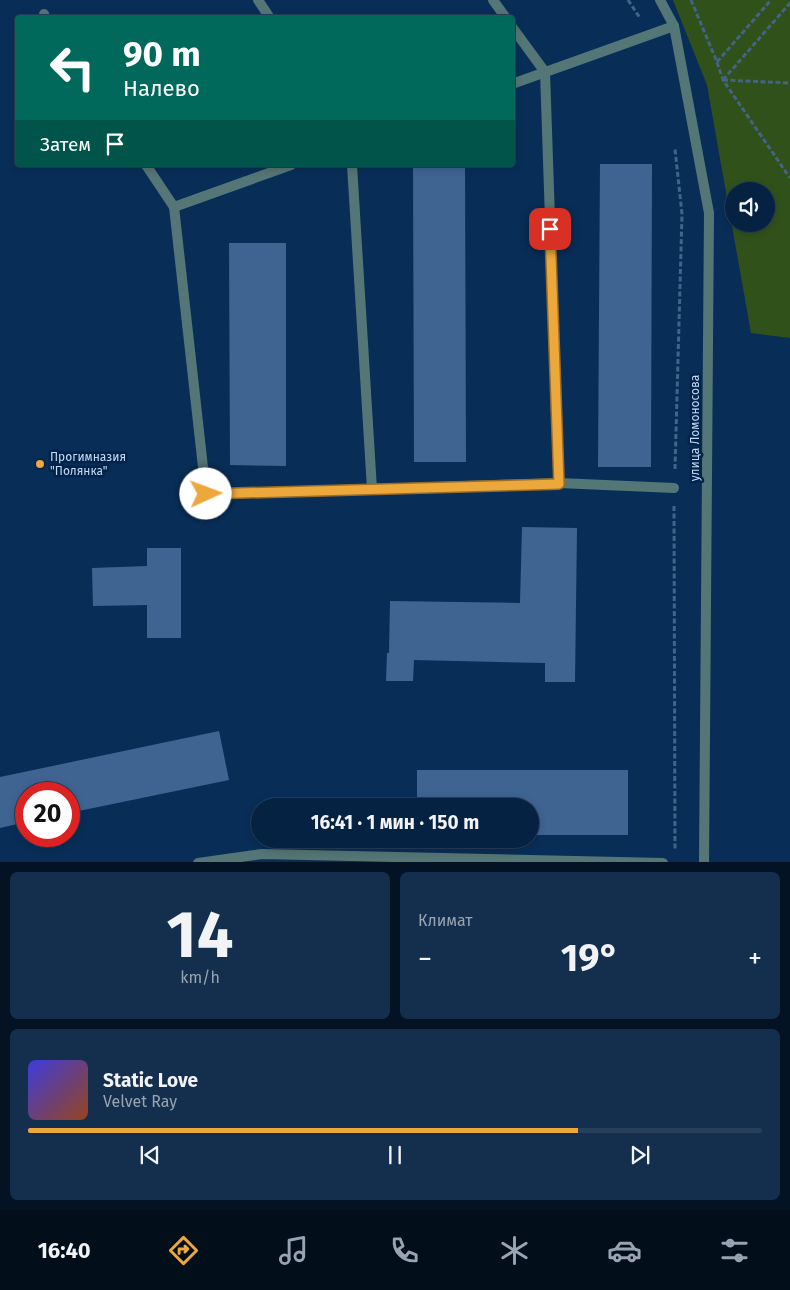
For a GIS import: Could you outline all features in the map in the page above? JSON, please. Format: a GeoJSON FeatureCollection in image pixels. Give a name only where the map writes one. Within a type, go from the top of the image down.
{"type":"FeatureCollection","features":[{"type":"Feature","properties":{"kind":"street"},"geometry":{"type":"LineString","coordinates":[[258,0],[268,15]]}},
{"type":"Feature","properties":{"kind":"street"},"geometry":{"type":"LineString","coordinates":[[493,0],[504,15]]}},
{"type":"Feature","properties":{"kind":"street","name":"улица Ломоносова"},"geometry":{"type":"LineString","coordinates":[[660,0],[674,26],[709,213],[704,862]]}},
{"type":"Feature","properties":{"kind":"street"},"geometry":{"type":"LineString","coordinates":[[515,83],[674,26]]}},
{"type":"Feature","properties":{"kind":"street"},"geometry":{"type":"LineString","coordinates":[[515,31],[545,72],[559,484]]}},
{"type":"Feature","properties":{"kind":"street"},"geometry":{"type":"LineString","coordinates":[[147,167],[174,207],[206,494],[559,484],[674,488]]}},
{"type":"Feature","properties":{"kind":"street"},"geometry":{"type":"LineString","coordinates":[[174,207],[284,167]]}},
{"type":"Feature","properties":{"kind":"street"},"geometry":{"type":"LineString","coordinates":[[352,167],[372,489]]}},
{"type":"Feature","properties":{"kind":"street"},"geometry":{"type":"LineString","coordinates":[[198,862],[262,854],[663,862]]}},
{"type":"Feature","properties":{"kind":"path"},"geometry":{"type":"LineString","coordinates":[[628,0],[651,34]]}},
{"type":"Feature","properties":{"kind":"path"},"geometry":{"type":"LineString","coordinates":[[691,0],[723,80],[790,178]]}},
{"type":"Feature","properties":{"kind":"path"},"geometry":{"type":"LineString","coordinates":[[717,62],[771,0]]}},
{"type":"Feature","properties":{"kind":"path"},"geometry":{"type":"LineString","coordinates":[[723,80],[790,3]]}},
{"type":"Feature","properties":{"kind":"path"},"geometry":{"type":"LineString","coordinates":[[723,80],[790,83]]}},
{"type":"Feature","properties":{"kind":"path"},"geometry":{"type":"LineString","coordinates":[[675,145],[682,214],[674,488],[675,853]]}},
{"type":"Feature","properties":{"kind":"green space"},"geometry":{"type":"Polygon","coordinates":[[[673,0],[790,0],[790,338],[751,333],[733,232],[775,232],[775,182],[725,182],[725,186],[707,85],[673,0]]]}},
{"type":"Feature","properties":{"kind":"building"},"geometry":{"type":"Polygon","coordinates":[[[600,164],[652,164],[651,467],[598,467],[600,164]]]}},
{"type":"Feature","properties":{"kind":"building"},"geometry":{"type":"Polygon","coordinates":[[[413,167],[465,167],[466,462],[414,462],[413,167]]]}},
{"type":"Feature","properties":{"kind":"building"},"geometry":{"type":"Polygon","coordinates":[[[229,243],[286,243],[286,466],[230,465],[229,243]]]}},
{"type":"Feature","properties":{"kind":"building"},"geometry":{"type":"Polygon","coordinates":[[[522,527],[577,528],[575,682],[545,682],[545,663],[414,660],[413,681],[386,681],[387,653],[389,653],[390,601],[520,603],[522,527]]]}},
{"type":"Feature","properties":{"kind":"building"},"geometry":{"type":"Polygon","coordinates":[[[147,548],[181,548],[181,638],[147,638],[147,605],[93,606],[92,568],[147,566],[147,548]]]}},
{"type":"Feature","properties":{"kind":"building"},"geometry":{"type":"Polygon","coordinates":[[[219,731],[229,780],[80,811],[80,782],[15,782],[15,825],[0,828],[0,777],[219,731]]]}},
{"type":"Feature","properties":{"kind":"building"},"geometry":{"type":"Polygon","coordinates":[[[417,770],[628,770],[628,835],[539,835],[539,798],[417,798],[417,770]]]}},
{"type":"Feature","properties":{"kind":"place","name":"Прогимназия \"Полянка\""},"geometry":{"type":"Point","coordinates":[40,464]}},
{"type":"Feature","properties":{"kind":"route"},"geometry":{"type":"LineString","coordinates":[[206,494],[559,484],[550,229]]}}]}
